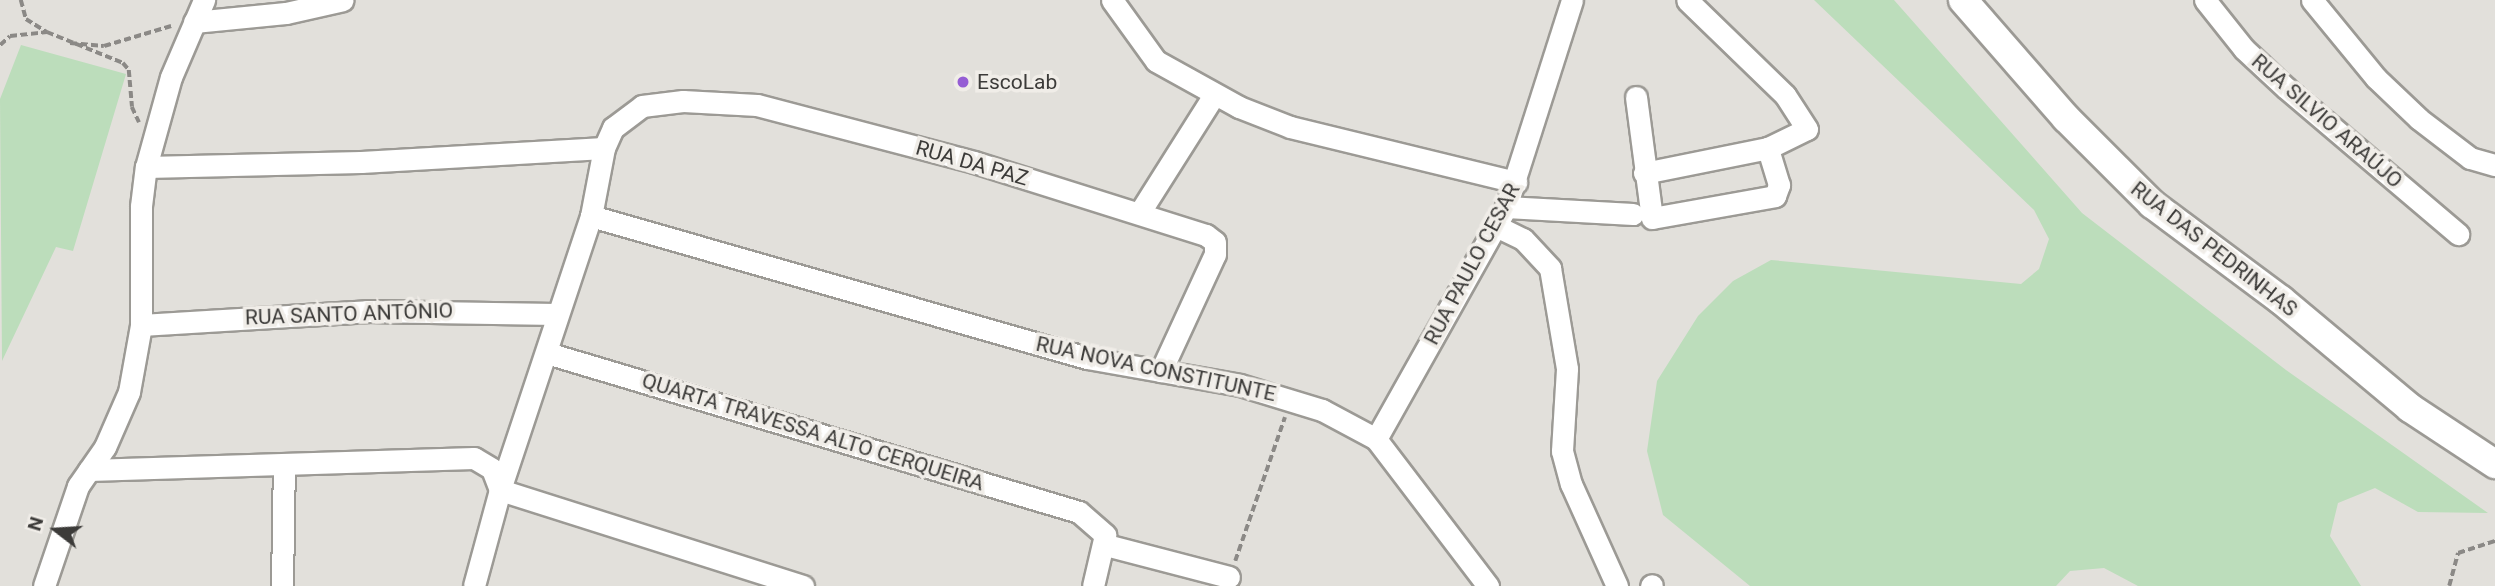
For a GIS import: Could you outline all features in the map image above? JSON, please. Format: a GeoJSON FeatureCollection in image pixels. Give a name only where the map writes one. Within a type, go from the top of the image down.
{"type":"FeatureCollection","features":[{"type":"Feature","properties":{"kind":"main road","name":"RUA DAS PEDRINHAS"},"geometry":{"type":"LineString","coordinates":[[1962,0],[2066,118],[2152,204],[2281,300],[2410,408],[2495,464]]}},
{"type":"Feature","properties":{"kind":"street"},"geometry":{"type":"LineString","coordinates":[[44,586],[69,509],[123,410],[141,325],[141,206],[146,167],[154,130],[204,0]]}},
{"type":"Feature","properties":{"kind":"street"},"geometry":{"type":"LineString","coordinates":[[194,23],[286,13],[343,0]]}},
{"type":"Feature","properties":{"kind":"street"},"geometry":{"type":"LineString","coordinates":[[1112,0],[1150,55],[1214,95],[1290,127],[1516,182]]}},
{"type":"Feature","properties":{"kind":"street","name":"RUA PAULO CESAR"},"geometry":{"type":"LineString","coordinates":[[1376,439],[1501,217],[1516,182],[1572,0]]}},
{"type":"Feature","properties":{"kind":"street"},"geometry":{"type":"LineString","coordinates":[[1644,173],[1768,148],[1804,133],[1807,123],[1785,95],[1687,0]]}},
{"type":"Feature","properties":{"kind":"street","name":"RUA SILVIO ARAÚJO"},"geometry":{"type":"LineString","coordinates":[[2205,0],[2244,49],[2286,88],[2458,234]]}},
{"type":"Feature","properties":{"kind":"street"},"geometry":{"type":"LineString","coordinates":[[2312,0],[2376,78],[2418,119],[2470,158],[2495,165]]}},
{"type":"Feature","properties":{"kind":"street"},"geometry":{"type":"LineString","coordinates":[[1140,212],[1214,95]]}},
{"type":"Feature","properties":{"kind":"street"},"geometry":{"type":"LineString","coordinates":[[1636,97],[1644,173],[1641,214]]}},
{"type":"Feature","properties":{"kind":"street","name":"RUA DA PAZ"},"geometry":{"type":"LineString","coordinates":[[604,148],[613,128],[642,106],[683,102],[757,106],[791,111],[1140,212],[1206,235],[1216,246],[1161,371]]}},
{"type":"Feature","properties":{"kind":"street"},"geometry":{"type":"LineString","coordinates":[[146,167],[361,162],[604,148],[592,216],[556,314],[547,353],[500,490],[474,586]]}},
{"type":"Feature","properties":{"kind":"street"},"geometry":{"type":"LineString","coordinates":[[1501,217],[1641,214],[1657,218],[1775,196],[1779,185],[1768,148]]}},
{"type":"Feature","properties":{"kind":"street","name":"RUA NOVA CONSTITUNTE"},"geometry":{"type":"LineString","coordinates":[[592,216],[1087,358],[1292,399],[1376,439],[1488,586]]}},
{"type":"Feature","properties":{"kind":"street"},"geometry":{"type":"LineString","coordinates":[[1501,217],[1550,268],[1567,369],[1562,451],[1571,484],[1617,586]]}},
{"type":"Feature","properties":{"kind":"street","name":"RUA SANTO ANTÔNIO"},"geometry":{"type":"LineString","coordinates":[[141,325],[367,311],[556,314]]}},
{"type":"Feature","properties":{"kind":"street","name":"QUARTA TRAVESSA ALTO CERQUEIRA"},"geometry":{"type":"LineString","coordinates":[[547,353],[1079,512],[1102,530],[1106,545]]}},
{"type":"Feature","properties":{"kind":"street"},"geometry":{"type":"LineString","coordinates":[[89,470],[474,458],[492,469],[500,490]]}},
{"type":"Feature","properties":{"kind":"street"},"geometry":{"type":"LineString","coordinates":[[282,586],[284,464]]}},
{"type":"Feature","properties":{"kind":"street"},"geometry":{"type":"LineString","coordinates":[[500,490],[803,586]]}},
{"type":"Feature","properties":{"kind":"street"},"geometry":{"type":"LineString","coordinates":[[1093,586],[1106,545],[1229,577]]}},
{"type":"Feature","properties":{"kind":"path"},"geometry":{"type":"LineString","coordinates":[[20,0],[26,19],[64,43],[122,63],[129,70],[129,90],[138,121],[154,130]]}},
{"type":"Feature","properties":{"kind":"path"},"geometry":{"type":"LineString","coordinates":[[64,43],[104,46],[159,28],[194,23]]}},
{"type":"Feature","properties":{"kind":"path"},"geometry":{"type":"LineString","coordinates":[[0,46],[10,36],[47,32]]}},
{"type":"Feature","properties":{"kind":"path"},"geometry":{"type":"LineString","coordinates":[[1229,577],[1292,399]]}},
{"type":"Feature","properties":{"kind":"path"},"geometry":{"type":"LineString","coordinates":[[2449,586],[2458,553],[2495,541]]}},
{"type":"Feature","properties":{"kind":"green space"},"geometry":{"type":"Polygon","coordinates":[[[1814,0],[1894,0],[2082,213],[2286,370],[2488,513],[2418,512],[2375,488],[2338,503],[2330,536],[2361,586],[2138,586],[2104,568],[2070,571],[2056,586],[1750,586],[1663,515],[1647,451],[1657,381],[1698,316],[1733,281],[1771,260],[2021,284],[2039,269],[2049,239],[2034,210],[1814,0]]]}},
{"type":"Feature","properties":{"kind":"green space"},"geometry":{"type":"Polygon","coordinates":[[[21,45],[126,74],[73,251],[56,247],[2,361],[0,99],[21,45]]]}},
{"type":"Feature","properties":{"kind":"place","name":"EscoLab"},"geometry":{"type":"Point","coordinates":[963,82]}}]}
